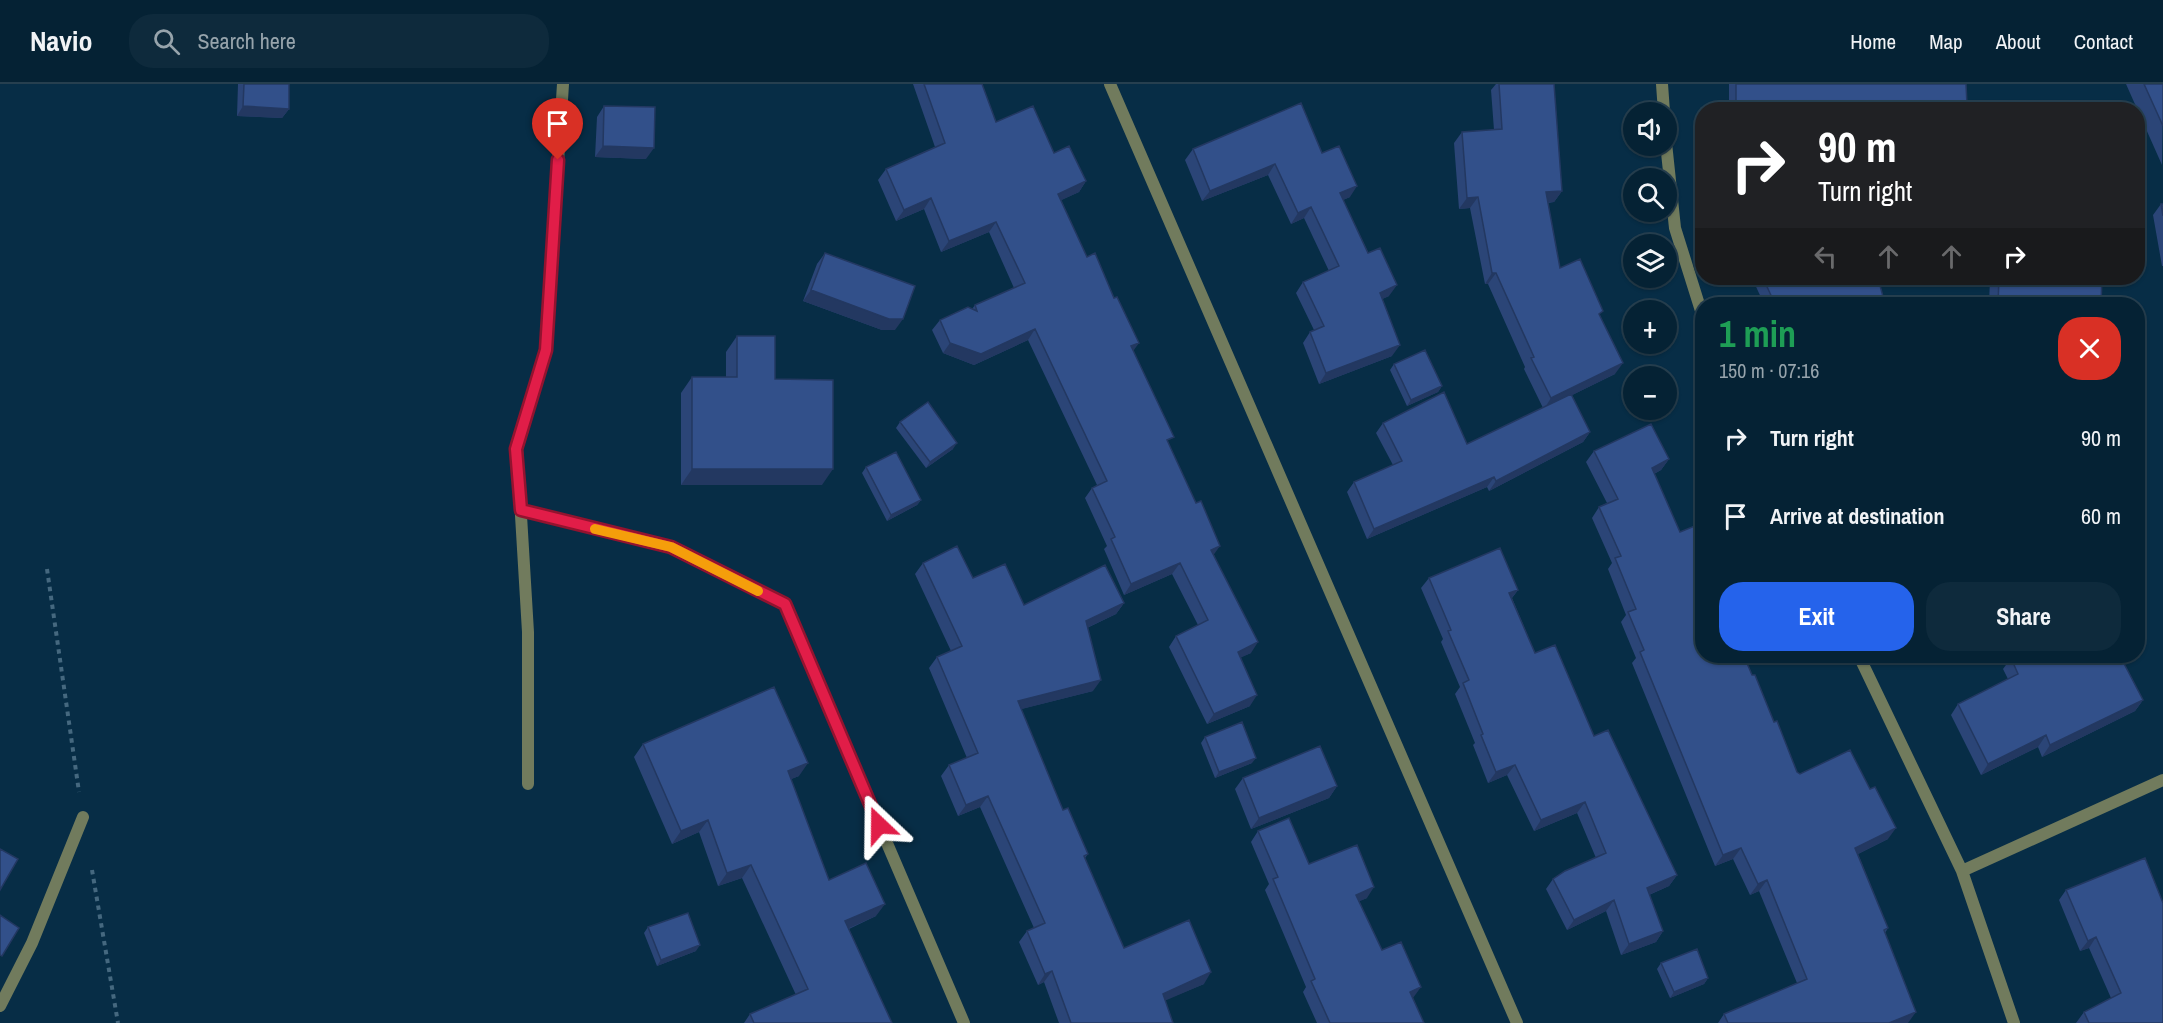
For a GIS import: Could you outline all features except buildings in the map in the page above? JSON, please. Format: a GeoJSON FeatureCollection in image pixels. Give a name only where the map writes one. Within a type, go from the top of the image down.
{"type":"FeatureCollection","features":[{"type":"Feature","properties":{"kind":"street"},"geometry":{"type":"LineString","coordinates":[[528,784],[528,632],[516,449],[546,350],[563,84]]}},
{"type":"Feature","properties":{"kind":"street"},"geometry":{"type":"LineString","coordinates":[[1110,84],[1517,1023]]}},
{"type":"Feature","properties":{"kind":"street"},"geometry":{"type":"LineString","coordinates":[[1662,84],[1663,102]]}},
{"type":"Feature","properties":{"kind":"street"},"geometry":{"type":"LineString","coordinates":[[1668,156],[1676,228],[1697,297]]}},
{"type":"Feature","properties":{"kind":"street"},"geometry":{"type":"LineString","coordinates":[[521,510],[671,547],[785,604],[964,1023]]}},
{"type":"Feature","properties":{"kind":"street"},"geometry":{"type":"LineString","coordinates":[[1862,663],[1962,871],[2014,1023]]}},
{"type":"Feature","properties":{"kind":"street"},"geometry":{"type":"LineString","coordinates":[[1962,871],[2163,780]]}},
{"type":"Feature","properties":{"kind":"street"},"geometry":{"type":"LineString","coordinates":[[0,1006],[32,943],[83,817]]}},
{"type":"Feature","properties":{"kind":"slow traffic"},"geometry":{"type":"LineString","coordinates":[[595,529],[671,547],[758,591]]}},
{"type":"Feature","properties":{"kind":"route"},"geometry":{"type":"LineString","coordinates":[[558,160],[546,350],[516,449],[521,510],[671,547],[785,604],[879,825]]}}]}
